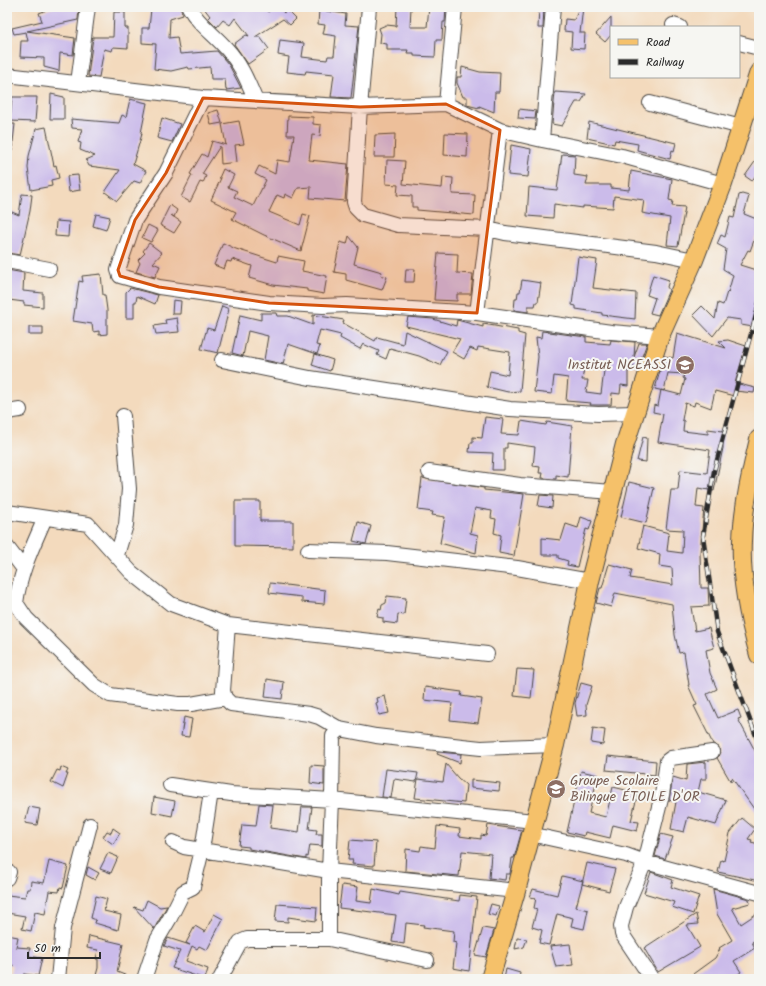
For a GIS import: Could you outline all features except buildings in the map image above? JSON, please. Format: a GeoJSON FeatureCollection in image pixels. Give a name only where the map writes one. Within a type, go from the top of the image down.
{"type":"FeatureCollection","features":[{"type":"Feature","properties":{"kind":"main road"},"geometry":{"type":"LineString","coordinates":[[490,979],[516,891],[555,745],[590,580],[635,413],[660,336],[694,260],[723,184],[759,72]]}},
{"type":"Feature","properties":{"kind":"main road"},"geometry":{"type":"LineString","coordinates":[[759,439],[744,511],[742,542],[743,570],[753,635],[759,655]]}},
{"type":"Feature","properties":{"kind":"street"},"geometry":{"type":"LineString","coordinates":[[78,84],[88,7]]}},
{"type":"Feature","properties":{"kind":"street"},"geometry":{"type":"LineString","coordinates":[[189,7],[205,28],[225,46],[237,60],[256,101]]}},
{"type":"Feature","properties":{"kind":"street"},"geometry":{"type":"LineString","coordinates":[[369,7],[360,107],[354,202],[363,215],[398,225],[488,229],[512,234],[656,252],[694,260]]}},
{"type":"Feature","properties":{"kind":"street"},"geometry":{"type":"LineString","coordinates":[[446,104],[455,7]]}},
{"type":"Feature","properties":{"kind":"street"},"geometry":{"type":"LineString","coordinates":[[542,140],[553,7]]}},
{"type":"Feature","properties":{"kind":"street"},"geometry":{"type":"LineString","coordinates":[[740,42],[759,48]]}},
{"type":"Feature","properties":{"kind":"street"},"geometry":{"type":"LineString","coordinates":[[7,75],[203,98],[360,107],[446,104],[500,130],[622,156],[723,184]]}},
{"type":"Feature","properties":{"kind":"street"},"geometry":{"type":"LineString","coordinates":[[203,98],[166,173],[135,220],[118,270],[120,276],[159,287],[269,303],[323,306],[347,305],[477,313],[611,332],[660,336]]}},
{"type":"Feature","properties":{"kind":"street"},"geometry":{"type":"LineString","coordinates":[[650,103],[741,127]]}},
{"type":"Feature","properties":{"kind":"street"},"geometry":{"type":"LineString","coordinates":[[477,313],[500,130]]}},
{"type":"Feature","properties":{"kind":"street"},"geometry":{"type":"LineString","coordinates":[[7,261],[49,269]]}},
{"type":"Feature","properties":{"kind":"street"},"geometry":{"type":"LineString","coordinates":[[222,360],[310,378],[510,409],[598,414],[635,413]]}},
{"type":"Feature","properties":{"kind":"street"},"geometry":{"type":"LineString","coordinates":[[117,555],[126,525],[129,489],[122,416]]}},
{"type":"Feature","properties":{"kind":"street"},"geometry":{"type":"LineString","coordinates":[[429,472],[520,485],[613,492]]}},
{"type":"Feature","properties":{"kind":"street"},"geometry":{"type":"LineString","coordinates":[[7,512],[88,524],[131,572],[171,604],[228,625],[487,654]]}},
{"type":"Feature","properties":{"kind":"street"},"geometry":{"type":"LineString","coordinates":[[45,518],[23,568],[16,603],[18,608],[94,685],[110,695],[178,704],[191,704],[225,698]]}},
{"type":"Feature","properties":{"kind":"street"},"geometry":{"type":"LineString","coordinates":[[7,547],[23,568]]}},
{"type":"Feature","properties":{"kind":"street"},"geometry":{"type":"LineString","coordinates":[[308,550],[387,553],[517,568],[590,580]]}},
{"type":"Feature","properties":{"kind":"street"},"geometry":{"type":"LineString","coordinates":[[228,625],[223,691],[225,698],[231,704],[309,714],[340,729],[376,736],[481,748],[555,745]]}},
{"type":"Feature","properties":{"kind":"street"},"geometry":{"type":"LineString","coordinates":[[329,939],[328,872],[332,800],[333,736],[340,729]]}},
{"type":"Feature","properties":{"kind":"street"},"geometry":{"type":"LineString","coordinates":[[652,979],[622,934],[621,926],[626,907],[645,862],[662,795],[667,761],[670,758],[712,752]]}},
{"type":"Feature","properties":{"kind":"street"},"geometry":{"type":"LineString","coordinates":[[170,785],[211,792],[332,800],[532,827],[645,862],[759,893]]}},
{"type":"Feature","properties":{"kind":"street"},"geometry":{"type":"LineString","coordinates":[[144,979],[157,940],[183,892],[193,887],[202,850],[211,792]]}},
{"type":"Feature","properties":{"kind":"street"},"geometry":{"type":"LineString","coordinates":[[58,979],[64,928],[90,825]]}},
{"type":"Feature","properties":{"kind":"street"},"geometry":{"type":"LineString","coordinates":[[173,842],[184,847],[328,872],[516,891]]}},
{"type":"Feature","properties":{"kind":"street"},"geometry":{"type":"LineString","coordinates":[[220,979],[232,955],[243,940],[329,939],[427,960]]}},
{"type":"Feature","properties":{"kind":"highlighted area"},"geometry":{"type":"Polygon","coordinates":[[[203,98],[360,107],[446,104],[500,130],[477,313],[269,303],[159,287],[120,276],[118,270],[135,220],[166,173],[203,98]]]}},
{"type":"Feature","properties":{"kind":"railway"},"geometry":{"type":"LineString","coordinates":[[759,304],[714,471],[703,536],[717,632],[759,744]]}},
{"type":"Feature","properties":{"kind":"place","name":"Institut NCEASSI"},"geometry":{"type":"Point","coordinates":[685,365]}},
{"type":"Feature","properties":{"kind":"place","name":"Groupe Scolaire Bilingue ÉTOILE D'OR"},"geometry":{"type":"Point","coordinates":[556,789]}}]}
